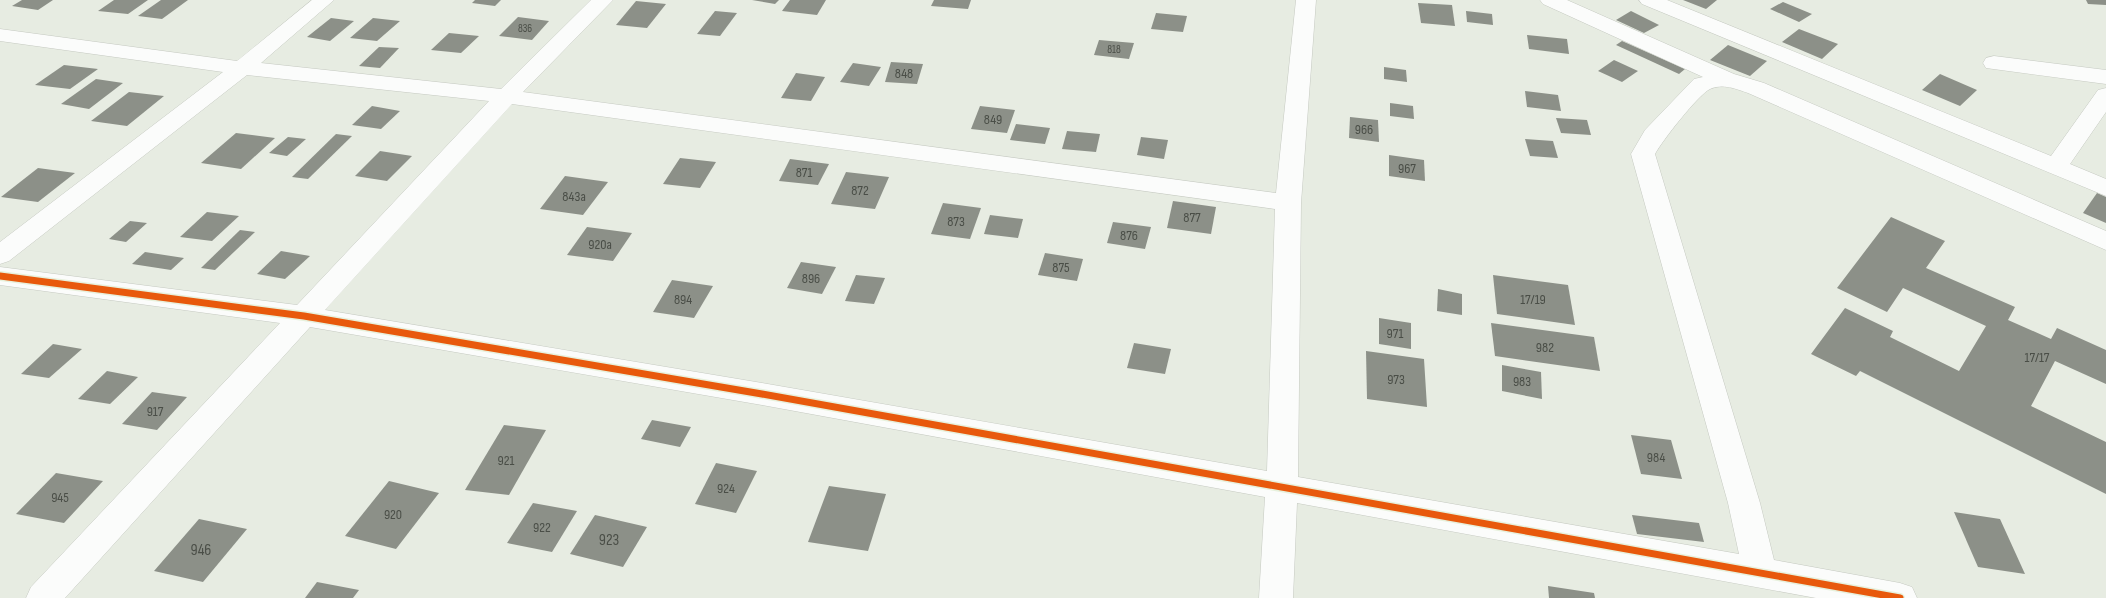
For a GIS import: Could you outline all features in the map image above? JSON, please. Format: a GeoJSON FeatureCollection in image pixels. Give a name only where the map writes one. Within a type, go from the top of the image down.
{"type":"FeatureCollection","features":[{"type":"Feature","properties":{"kind":"street"},"geometry":{"type":"LineString","coordinates":[[0,255],[242,68],[324,0]]}},
{"type":"Feature","properties":{"kind":"street"},"geometry":{"type":"LineString","coordinates":[[43,598],[506,96],[603,0]]}},
{"type":"Feature","properties":{"kind":"street"},"geometry":{"type":"LineString","coordinates":[[1276,598],[1282,486],[1288,203],[1306,0]]}},
{"type":"Feature","properties":{"kind":"street"},"geometry":{"type":"LineString","coordinates":[[1550,0],[1726,79],[1756,88],[2106,242]]}},
{"type":"Feature","properties":{"kind":"street"},"geometry":{"type":"LineString","coordinates":[[1649,0],[2106,188]]}},
{"type":"Feature","properties":{"kind":"street"},"geometry":{"type":"LineString","coordinates":[[0,35],[242,68],[506,96],[1288,203]]}},
{"type":"Feature","properties":{"kind":"street"},"geometry":{"type":"LineString","coordinates":[[1994,63],[2106,77]]}},
{"type":"Feature","properties":{"kind":"street"},"geometry":{"type":"LineString","coordinates":[[1726,79],[1702,84],[1653,135],[1643,154],[1744,503],[1760,574]]}},
{"type":"Feature","properties":{"kind":"street"},"geometry":{"type":"LineString","coordinates":[[2056,167],[2106,95]]}},
{"type":"Feature","properties":{"kind":"street"},"geometry":{"type":"LineString","coordinates":[[0,276],[304,316],[772,395],[1900,598]]}},
{"type":"Feature","properties":{"kind":"building"},"geometry":{"type":"Polygon","coordinates":[[[22,0],[53,0],[38,10],[12,6],[22,0]]]}},
{"type":"Feature","properties":{"kind":"building"},"geometry":{"type":"Polygon","coordinates":[[[114,0],[148,0],[128,14],[98,11],[114,0]]]}},
{"type":"Feature","properties":{"kind":"building"},"geometry":{"type":"Polygon","coordinates":[[[161,0],[188,0],[162,19],[138,16],[161,0]]]}},
{"type":"Feature","properties":{"kind":"building"},"geometry":{"type":"Polygon","coordinates":[[[475,0],[501,0],[495,6],[472,3],[475,0]]]}},
{"type":"Feature","properties":{"kind":"building"},"geometry":{"type":"Polygon","coordinates":[[[752,0],[779,0],[775,4],[752,0]]]}},
{"type":"Feature","properties":{"kind":"building"},"geometry":{"type":"Polygon","coordinates":[[[790,0],[826,0],[817,15],[782,11],[790,0]]]}},
{"type":"Feature","properties":{"kind":"building"},"geometry":{"type":"Polygon","coordinates":[[[934,0],[971,0],[968,9],[931,6],[934,0]]]}},
{"type":"Feature","properties":{"kind":"building"},"geometry":{"type":"Polygon","coordinates":[[[1683,0],[1717,0],[1706,9],[1683,0]]]}},
{"type":"Feature","properties":{"kind":"building"},"geometry":{"type":"Polygon","coordinates":[[[2086,0],[2106,0],[2106,5],[2088,4],[2086,0]]]}},
{"type":"Feature","properties":{"kind":"building"},"geometry":{"type":"Polygon","coordinates":[[[636,1],[666,4],[647,28],[616,25],[636,1]]]}},
{"type":"Feature","properties":{"kind":"building"},"geometry":{"type":"Polygon","coordinates":[[[1783,2],[1812,14],[1799,22],[1770,9],[1783,2]]]}},
{"type":"Feature","properties":{"kind":"building"},"geometry":{"type":"Polygon","coordinates":[[[1418,3],[1452,5],[1455,26],[1421,23],[1418,3]]]}},
{"type":"Feature","properties":{"kind":"building"},"geometry":{"type":"Polygon","coordinates":[[[715,11],[737,13],[720,36],[697,34],[715,11]]]}},
{"type":"Feature","properties":{"kind":"building"},"geometry":{"type":"Polygon","coordinates":[[[1466,11],[1492,14],[1493,25],[1467,22],[1466,11]]]}},
{"type":"Feature","properties":{"kind":"building"},"geometry":{"type":"Polygon","coordinates":[[[1631,11],[1659,25],[1644,33],[1616,20],[1631,11]]]}},
{"type":"Feature","properties":{"kind":"building"},"geometry":{"type":"Polygon","coordinates":[[[1156,13],[1187,16],[1183,32],[1151,29],[1156,13]]]}},
{"type":"Feature","properties":{"kind":"building"},"geometry":{"type":"Polygon","coordinates":[[[518,17],[549,21],[532,40],[499,36],[518,17]]]}},
{"type":"Feature","properties":{"kind":"building"},"geometry":{"type":"Polygon","coordinates":[[[331,18],[354,21],[330,41],[307,37],[331,18]]]}},
{"type":"Feature","properties":{"kind":"building"},"geometry":{"type":"Polygon","coordinates":[[[373,18],[400,21],[377,41],[350,38],[373,18]]]}},
{"type":"Feature","properties":{"kind":"building"},"geometry":{"type":"Polygon","coordinates":[[[1799,29],[1838,44],[1822,59],[1782,42],[1799,29]]]}},
{"type":"Feature","properties":{"kind":"building"},"geometry":{"type":"Polygon","coordinates":[[[449,33],[479,36],[461,53],[431,50],[449,33]]]}},
{"type":"Feature","properties":{"kind":"building"},"geometry":{"type":"Polygon","coordinates":[[[1527,35],[1567,39],[1569,54],[1529,49],[1527,35]]]}},
{"type":"Feature","properties":{"kind":"building"},"geometry":{"type":"Polygon","coordinates":[[[1099,40],[1134,43],[1129,59],[1094,55],[1099,40]]]}},
{"type":"Feature","properties":{"kind":"building"},"geometry":{"type":"Polygon","coordinates":[[[1622,41],[1685,69],[1679,74],[1616,45],[1622,41]]]}},
{"type":"Feature","properties":{"kind":"building"},"geometry":{"type":"Polygon","coordinates":[[[1728,45],[1767,61],[1750,76],[1710,60],[1728,45]]]}},
{"type":"Feature","properties":{"kind":"building"},"geometry":{"type":"Polygon","coordinates":[[[379,47],[399,48],[380,68],[359,66],[379,47]]]}},
{"type":"Feature","properties":{"kind":"building"},"geometry":{"type":"Polygon","coordinates":[[[1614,60],[1638,71],[1622,82],[1598,71],[1614,60]]]}},
{"type":"Feature","properties":{"kind":"building"},"geometry":{"type":"Polygon","coordinates":[[[891,62],[923,64],[917,84],[885,82],[891,62]]]}},
{"type":"Feature","properties":{"kind":"building"},"geometry":{"type":"Polygon","coordinates":[[[853,63],[881,67],[869,86],[840,82],[853,63]]]}},
{"type":"Feature","properties":{"kind":"building"},"geometry":{"type":"Polygon","coordinates":[[[64,65],[98,69],[70,89],[35,85],[64,65]]]}},
{"type":"Feature","properties":{"kind":"building"},"geometry":{"type":"Polygon","coordinates":[[[1384,67],[1406,70],[1407,82],[1384,79],[1384,67]]]}},
{"type":"Feature","properties":{"kind":"building"},"geometry":{"type":"Polygon","coordinates":[[[796,73],[825,77],[811,101],[781,98],[796,73]]]}},
{"type":"Feature","properties":{"kind":"building"},"geometry":{"type":"Polygon","coordinates":[[[1940,74],[1977,90],[1960,106],[1922,90],[1940,74]]]}},
{"type":"Feature","properties":{"kind":"building"},"geometry":{"type":"Polygon","coordinates":[[[96,79],[123,83],[89,109],[61,104],[96,79]]]}},
{"type":"Feature","properties":{"kind":"building"},"geometry":{"type":"Polygon","coordinates":[[[1525,91],[1558,95],[1561,111],[1527,107],[1525,91]]]}},
{"type":"Feature","properties":{"kind":"building"},"geometry":{"type":"Polygon","coordinates":[[[129,92],[164,96],[127,126],[91,121],[129,92]]]}},
{"type":"Feature","properties":{"kind":"building"},"geometry":{"type":"Polygon","coordinates":[[[1390,103],[1413,106],[1414,119],[1390,116],[1390,103]]]}},
{"type":"Feature","properties":{"kind":"building"},"geometry":{"type":"Polygon","coordinates":[[[372,106],[400,111],[381,129],[352,125],[372,106]]]}},
{"type":"Feature","properties":{"kind":"building"},"geometry":{"type":"Polygon","coordinates":[[[980,106],[1015,110],[1007,133],[971,129],[980,106]]]}},
{"type":"Feature","properties":{"kind":"building"},"geometry":{"type":"Polygon","coordinates":[[[1350,117],[1378,120],[1379,142],[1349,138],[1350,117]]]}},
{"type":"Feature","properties":{"kind":"building"},"geometry":{"type":"Polygon","coordinates":[[[1556,118],[1587,120],[1591,135],[1561,133],[1556,118]]]}},
{"type":"Feature","properties":{"kind":"building"},"geometry":{"type":"Polygon","coordinates":[[[1016,124],[1050,128],[1045,144],[1010,140],[1016,124]]]}},
{"type":"Feature","properties":{"kind":"building"},"geometry":{"type":"Polygon","coordinates":[[[1067,131],[1100,134],[1096,152],[1062,149],[1067,131]]]}},
{"type":"Feature","properties":{"kind":"building"},"geometry":{"type":"Polygon","coordinates":[[[236,133],[275,138],[241,169],[201,163],[236,133]]]}},
{"type":"Feature","properties":{"kind":"building"},"geometry":{"type":"Polygon","coordinates":[[[336,134],[352,136],[308,179],[292,177],[336,134]]]}},
{"type":"Feature","properties":{"kind":"building"},"geometry":{"type":"Polygon","coordinates":[[[288,137],[306,139],[287,156],[269,153],[288,137]]]}},
{"type":"Feature","properties":{"kind":"building"},"geometry":{"type":"Polygon","coordinates":[[[1141,137],[1168,140],[1164,159],[1137,155],[1141,137]]]}},
{"type":"Feature","properties":{"kind":"building"},"geometry":{"type":"Polygon","coordinates":[[[1525,139],[1553,141],[1558,158],[1530,156],[1525,139]]]}},
{"type":"Feature","properties":{"kind":"building"},"geometry":{"type":"Polygon","coordinates":[[[380,151],[412,156],[387,181],[355,176],[380,151]]]}},
{"type":"Feature","properties":{"kind":"building"},"geometry":{"type":"Polygon","coordinates":[[[1389,155],[1424,160],[1425,181],[1389,176],[1389,155]]]}},
{"type":"Feature","properties":{"kind":"building"},"geometry":{"type":"Polygon","coordinates":[[[680,158],[716,162],[700,188],[663,184],[680,158]]]}},
{"type":"Feature","properties":{"kind":"building"},"geometry":{"type":"Polygon","coordinates":[[[790,159],[829,164],[818,185],[779,181],[790,159]]]}},
{"type":"Feature","properties":{"kind":"building"},"geometry":{"type":"Polygon","coordinates":[[[38,168],[75,173],[38,202],[1,197],[38,168]]]}},
{"type":"Feature","properties":{"kind":"building"},"geometry":{"type":"Polygon","coordinates":[[[846,172],[889,177],[875,209],[831,204],[846,172]]]}},
{"type":"Feature","properties":{"kind":"building"},"geometry":{"type":"Polygon","coordinates":[[[565,176],[608,182],[583,215],[540,209],[565,176]]]}},
{"type":"Feature","properties":{"kind":"building"},"geometry":{"type":"Polygon","coordinates":[[[2097,193],[2106,197],[2106,223],[2083,213],[2097,193]]]}},
{"type":"Feature","properties":{"kind":"building"},"geometry":{"type":"Polygon","coordinates":[[[1173,201],[1216,207],[1211,234],[1167,228],[1173,201]]]}},
{"type":"Feature","properties":{"kind":"building"},"geometry":{"type":"Polygon","coordinates":[[[943,203],[981,208],[970,239],[931,234],[943,203]]]}},
{"type":"Feature","properties":{"kind":"building"},"geometry":{"type":"Polygon","coordinates":[[[207,212],[239,216],[212,241],[180,237],[207,212]]]}},
{"type":"Feature","properties":{"kind":"building"},"geometry":{"type":"Polygon","coordinates":[[[990,215],[1023,219],[1018,238],[984,234],[990,215]]]}},
{"type":"Feature","properties":{"kind":"building"},"geometry":{"type":"Polygon","coordinates":[[[1891,217],[1945,241],[1926,268],[2015,307],[2008,320],[2051,339],[2057,328],[2106,350],[2106,384],[2055,361],[2031,406],[2106,442],[2106,494],[1860,371],[1856,376],[1811,354],[1845,308],[1893,331],[1890,337],[1959,371],[1986,326],[1903,288],[1887,312],[1837,288],[1891,217]]]}},
{"type":"Feature","properties":{"kind":"building"},"geometry":{"type":"Polygon","coordinates":[[[130,221],[147,223],[126,242],[109,239],[130,221]]]}},
{"type":"Feature","properties":{"kind":"building"},"geometry":{"type":"Polygon","coordinates":[[[1113,222],[1151,227],[1145,249],[1107,243],[1113,222]]]}},
{"type":"Feature","properties":{"kind":"building"},"geometry":{"type":"Polygon","coordinates":[[[587,227],[632,233],[613,261],[567,255],[587,227]]]}},
{"type":"Feature","properties":{"kind":"building"},"geometry":{"type":"Polygon","coordinates":[[[240,230],[255,232],[215,270],[201,268],[240,230]]]}},
{"type":"Feature","properties":{"kind":"building"},"geometry":{"type":"Polygon","coordinates":[[[281,251],[310,256],[285,279],[257,274],[281,251]]]}},
{"type":"Feature","properties":{"kind":"building"},"geometry":{"type":"Polygon","coordinates":[[[145,252],[184,258],[171,270],[132,264],[145,252]]]}},
{"type":"Feature","properties":{"kind":"building"},"geometry":{"type":"Polygon","coordinates":[[[1045,253],[1083,259],[1077,281],[1038,275],[1045,253]]]}},
{"type":"Feature","properties":{"kind":"building"},"geometry":{"type":"Polygon","coordinates":[[[801,262],[836,267],[822,294],[787,288],[801,262]]]}},
{"type":"Feature","properties":{"kind":"building"},"geometry":{"type":"Polygon","coordinates":[[[856,275],[885,278],[874,304],[845,301],[856,275]]]}},
{"type":"Feature","properties":{"kind":"building"},"geometry":{"type":"Polygon","coordinates":[[[1493,275],[1568,285],[1575,325],[1497,314],[1493,275]]]}},
{"type":"Feature","properties":{"kind":"building"},"geometry":{"type":"Polygon","coordinates":[[[672,280],[713,286],[694,318],[653,312],[672,280]]]}},
{"type":"Feature","properties":{"kind":"building"},"geometry":{"type":"Polygon","coordinates":[[[1438,289],[1462,294],[1462,315],[1437,311],[1438,289]]]}},
{"type":"Feature","properties":{"kind":"building"},"geometry":{"type":"Polygon","coordinates":[[[1379,318],[1411,323],[1411,349],[1379,344],[1379,318]]]}},
{"type":"Feature","properties":{"kind":"building"},"geometry":{"type":"Polygon","coordinates":[[[1491,323],[1594,337],[1600,371],[1495,356],[1491,323]]]}},
{"type":"Feature","properties":{"kind":"building"},"geometry":{"type":"Polygon","coordinates":[[[1134,343],[1171,349],[1165,374],[1127,368],[1134,343]]]}},
{"type":"Feature","properties":{"kind":"building"},"geometry":{"type":"Polygon","coordinates":[[[53,344],[82,349],[49,378],[21,374],[53,344]]]}},
{"type":"Feature","properties":{"kind":"building"},"geometry":{"type":"Polygon","coordinates":[[[1366,351],[1424,359],[1427,407],[1367,399],[1366,351]]]}},
{"type":"Feature","properties":{"kind":"building"},"geometry":{"type":"Polygon","coordinates":[[[1502,365],[1541,372],[1542,399],[1502,391],[1502,365]]]}},
{"type":"Feature","properties":{"kind":"building"},"geometry":{"type":"Polygon","coordinates":[[[107,371],[138,377],[110,404],[78,399],[107,371]]]}},
{"type":"Feature","properties":{"kind":"building"},"geometry":{"type":"Polygon","coordinates":[[[152,392],[187,397],[157,430],[122,424],[152,392]]]}},
{"type":"Feature","properties":{"kind":"building"},"geometry":{"type":"Polygon","coordinates":[[[652,420],[691,427],[680,447],[641,439],[652,420]]]}},
{"type":"Feature","properties":{"kind":"building"},"geometry":{"type":"Polygon","coordinates":[[[504,425],[546,430],[509,495],[465,490],[504,425]]]}},
{"type":"Feature","properties":{"kind":"building"},"geometry":{"type":"Polygon","coordinates":[[[1631,435],[1671,440],[1682,479],[1641,474],[1631,435]]]}},
{"type":"Feature","properties":{"kind":"building"},"geometry":{"type":"Polygon","coordinates":[[[716,463],[757,471],[736,513],[695,504],[716,463]]]}},
{"type":"Feature","properties":{"kind":"building"},"geometry":{"type":"Polygon","coordinates":[[[56,473],[103,481],[64,523],[16,514],[56,473]]]}},
{"type":"Feature","properties":{"kind":"building"},"geometry":{"type":"Polygon","coordinates":[[[389,481],[439,493],[396,549],[345,536],[389,481]]]}},
{"type":"Feature","properties":{"kind":"building"},"geometry":{"type":"Polygon","coordinates":[[[829,486],[886,494],[868,551],[808,542],[829,486]]]}},
{"type":"Feature","properties":{"kind":"building"},"geometry":{"type":"Polygon","coordinates":[[[533,503],[577,511],[552,552],[507,543],[533,503]]]}},
{"type":"Feature","properties":{"kind":"building"},"geometry":{"type":"Polygon","coordinates":[[[1954,512],[2000,519],[2025,574],[1978,567],[1954,512]]]}},
{"type":"Feature","properties":{"kind":"building"},"geometry":{"type":"Polygon","coordinates":[[[595,515],[647,527],[623,567],[570,554],[595,515]]]}},
{"type":"Feature","properties":{"kind":"building"},"geometry":{"type":"Polygon","coordinates":[[[1632,515],[1699,523],[1704,542],[1637,534],[1632,515]]]}},
{"type":"Feature","properties":{"kind":"building"},"geometry":{"type":"Polygon","coordinates":[[[199,519],[247,529],[203,582],[154,571],[199,519]]]}},
{"type":"Feature","properties":{"kind":"building"},"geometry":{"type":"Polygon","coordinates":[[[317,582],[359,590],[353,598],[305,598],[317,582]]]}},
{"type":"Feature","properties":{"kind":"building"},"geometry":{"type":"Polygon","coordinates":[[[1548,586],[1594,593],[1595,598],[1549,598],[1548,586]]]}},
{"type":"Feature","properties":{"kind":"cycle path"},"geometry":{"type":"LineString","coordinates":[[0,276],[304,316],[762,394],[1900,598]]}}]}
